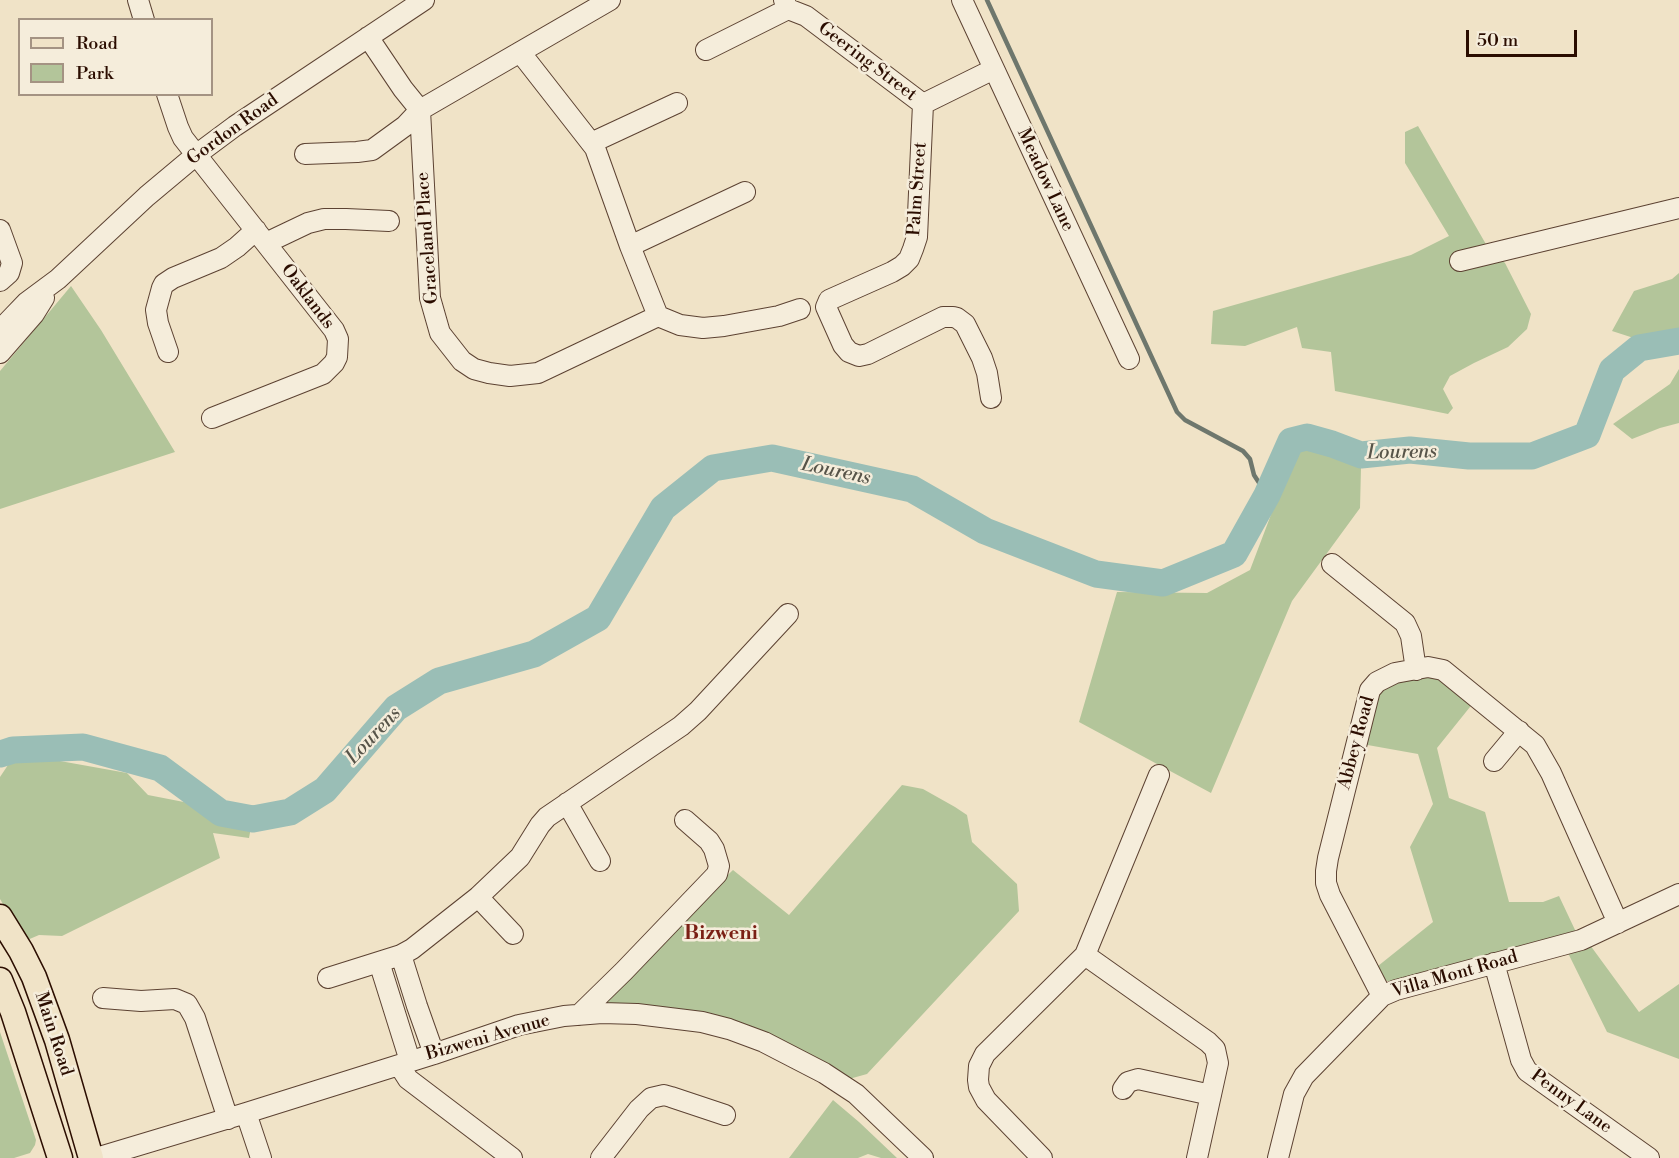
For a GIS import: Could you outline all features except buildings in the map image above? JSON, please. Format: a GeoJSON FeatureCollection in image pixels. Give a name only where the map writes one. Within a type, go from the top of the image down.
{"type":"FeatureCollection","features":[{"type":"Feature","properties":{"kind":"main road","name":"Main Road"},"geometry":{"type":"LineString","coordinates":[[0,917],[34,977],[57,1040],[91,1158]]}},
{"type":"Feature","properties":{"kind":"main road","name":"Main Road"},"geometry":{"type":"LineString","coordinates":[[0,980],[13,1012],[60,1158]]}},
{"type":"Feature","properties":{"kind":"street","name":"Gordon Road"},"geometry":{"type":"LineString","coordinates":[[0,330],[27,302],[58,279],[147,196],[196,155],[235,126],[424,0]]}},
{"type":"Feature","properties":{"kind":"street"},"geometry":{"type":"LineString","coordinates":[[305,154],[372,150],[405,126],[420,111],[610,0]]}},
{"type":"Feature","properties":{"kind":"street","name":"Meadow Lane"},"geometry":{"type":"LineString","coordinates":[[962,0],[1129,359]]}},
{"type":"Feature","properties":{"kind":"street"},"geometry":{"type":"LineString","coordinates":[[706,50],[786,5]]}},
{"type":"Feature","properties":{"kind":"street","name":"Geering Street"},"geometry":{"type":"LineString","coordinates":[[786,5],[806,16],[923,104]]}},
{"type":"Feature","properties":{"kind":"street"},"geometry":{"type":"LineString","coordinates":[[368,37],[420,111]]}},
{"type":"Feature","properties":{"kind":"street"},"geometry":{"type":"LineString","coordinates":[[520,52],[595,148],[658,316],[680,325],[703,328],[779,316],[801,309]]}},
{"type":"Feature","properties":{"kind":"street"},"geometry":{"type":"LineString","coordinates":[[923,104],[994,69]]}},
{"type":"Feature","properties":{"kind":"street","name":"Oaklands"},"geometry":{"type":"LineString","coordinates":[[168,96],[183,138],[334,330],[338,339],[337,357],[330,369],[323,374],[212,418]]}},
{"type":"Feature","properties":{"kind":"street"},"geometry":{"type":"LineString","coordinates":[[591,143],[677,103]]}},
{"type":"Feature","properties":{"kind":"street","name":"Palm Street"},"geometry":{"type":"LineString","coordinates":[[923,104],[917,237],[909,259],[892,272],[833,298],[827,303],[828,310],[843,345],[849,352],[859,356],[868,354],[943,317],[957,318],[965,324],[982,358],[991,398]]}},
{"type":"Feature","properties":{"kind":"street","name":"Graceland Place"},"geometry":{"type":"LineString","coordinates":[[420,111],[430,298],[440,333],[462,360],[474,369],[489,373],[510,376],[538,373],[658,316]]}},
{"type":"Feature","properties":{"kind":"street"},"geometry":{"type":"LineString","coordinates":[[630,246],[745,192]]}},
{"type":"Feature","properties":{"kind":"street"},"geometry":{"type":"LineString","coordinates":[[1460,261],[1679,208]]}},
{"type":"Feature","properties":{"kind":"street"},"geometry":{"type":"LineString","coordinates":[[168,352],[156,310],[164,284],[173,278],[221,258],[237,247],[261,236],[308,223],[324,219],[388,221]]}},
{"type":"Feature","properties":{"kind":"street"},"geometry":{"type":"LineString","coordinates":[[0,230],[12,263],[5,277]]}},
{"type":"Feature","properties":{"kind":"street","name":"Gordon Road"},"geometry":{"type":"LineString","coordinates":[[0,352],[34,314],[58,279]]}},
{"type":"Feature","properties":{"kind":"street"},"geometry":{"type":"LineString","coordinates":[[1332,564],[1405,623],[1411,636],[1416,670]]}},
{"type":"Feature","properties":{"kind":"street"},"geometry":{"type":"LineString","coordinates":[[328,978],[401,955],[412,949],[478,897],[520,857],[547,817],[681,726],[698,711],[788,614]]}},
{"type":"Feature","properties":{"kind":"street","name":"Abbey Road"},"geometry":{"type":"LineString","coordinates":[[1382,996],[1330,896],[1326,883],[1326,871],[1370,690],[1385,677],[1395,673],[1428,667],[1443,670],[1535,745],[1551,773],[1618,923]]}},
{"type":"Feature","properties":{"kind":"street"},"geometry":{"type":"LineString","coordinates":[[1494,761],[1519,731]]}},
{"type":"Feature","properties":{"kind":"street"},"geometry":{"type":"LineString","coordinates":[[1040,1157],[982,1094],[978,1080],[979,1066],[985,1054],[1085,955],[1159,775]]}},
{"type":"Feature","properties":{"kind":"street"},"geometry":{"type":"LineString","coordinates":[[567,803],[600,861]]}},
{"type":"Feature","properties":{"kind":"street"},"geometry":{"type":"LineString","coordinates":[[579,1015],[717,874],[719,866],[714,849],[709,841],[685,820]]}},
{"type":"Feature","properties":{"kind":"street","name":"Villa Mont Road"},"geometry":{"type":"LineString","coordinates":[[1278,1158],[1294,1094],[1304,1076],[1382,996],[1396,990],[1581,940],[1679,894]]}},
{"type":"Feature","properties":{"kind":"street"},"geometry":{"type":"LineString","coordinates":[[478,897],[513,934]]}},
{"type":"Feature","properties":{"kind":"street"},"geometry":{"type":"LineString","coordinates":[[401,955],[434,1054]]}},
{"type":"Feature","properties":{"kind":"street"},"geometry":{"type":"LineString","coordinates":[[1085,955],[1212,1045],[1217,1053],[1218,1063],[1197,1158]]}},
{"type":"Feature","properties":{"kind":"street"},"geometry":{"type":"LineString","coordinates":[[379,962],[408,1079],[512,1158]]}},
{"type":"Feature","properties":{"kind":"street","name":"Penny Lane"},"geometry":{"type":"LineString","coordinates":[[1494,963],[1521,1060],[1527,1071],[1649,1158]]}},
{"type":"Feature","properties":{"kind":"street"},"geometry":{"type":"LineString","coordinates":[[103,998],[141,1001],[175,999],[187,1005],[195,1018],[237,1116],[260,1154]]}},
{"type":"Feature","properties":{"kind":"street","name":"Bizweni Avenue"},"geometry":{"type":"LineString","coordinates":[[96,1158],[237,1116],[519,1025],[564,1016],[602,1013],[668,1017],[720,1027],[764,1042],[824,1073],[856,1094],[923,1158]]}},
{"type":"Feature","properties":{"kind":"street"},"geometry":{"type":"LineString","coordinates":[[1123,1089],[1128,1082],[1138,1079],[1211,1095]]}},
{"type":"Feature","properties":{"kind":"street"},"geometry":{"type":"LineString","coordinates":[[601,1158],[639,1109],[651,1098],[671,1096],[725,1115]]}},
{"type":"Feature","properties":{"kind":"green space"},"geometry":{"type":"Polygon","coordinates":[[[1418,126],[1487,246],[1505,263],[1531,314],[1527,329],[1508,347],[1450,376],[1443,389],[1453,408],[1448,414],[1335,391],[1331,352],[1302,348],[1297,327],[1245,346],[1211,344],[1213,311],[1411,255],[1449,236],[1405,163],[1405,132],[1418,126]]]}},
{"type":"Feature","properties":{"kind":"green space"},"geometry":{"type":"Polygon","coordinates":[[[1679,273],[1679,328],[1643,341],[1612,331],[1634,291],[1672,279],[1679,273]]]}},
{"type":"Feature","properties":{"kind":"green space"},"geometry":{"type":"Polygon","coordinates":[[[71,286],[101,330],[175,452],[0,509],[0,371],[71,286]]]}},
{"type":"Feature","properties":{"kind":"green space"},"geometry":{"type":"Polygon","coordinates":[[[1679,369],[1679,423],[1632,439],[1613,424],[1670,384],[1679,369]]]}},
{"type":"Feature","properties":{"kind":"green space"},"geometry":{"type":"Polygon","coordinates":[[[1300,447],[1334,453],[1361,467],[1360,508],[1292,601],[1211,793],[1079,722],[1117,592],[1207,593],[1250,570],[1291,462],[1300,447]]]}},
{"type":"Feature","properties":{"kind":"green space"},"geometry":{"type":"Polygon","coordinates":[[[1432,673],[1474,702],[1437,748],[1449,798],[1485,812],[1509,902],[1543,902],[1559,896],[1576,932],[1393,982],[1383,980],[1373,970],[1433,922],[1410,847],[1433,804],[1418,754],[1362,744],[1380,685],[1432,673]]]}},
{"type":"Feature","properties":{"kind":"green space"},"geometry":{"type":"Polygon","coordinates":[[[32,756],[127,773],[148,795],[189,803],[218,817],[252,822],[249,838],[213,833],[220,858],[62,936],[39,935],[25,941],[0,899],[0,777],[12,759],[32,756]]]}},
{"type":"Feature","properties":{"kind":"green space"},"geometry":{"type":"Polygon","coordinates":[[[902,785],[923,789],[967,815],[972,842],[1017,884],[1019,911],[867,1074],[849,1079],[712,1016],[656,1006],[601,1003],[600,998],[733,870],[789,915],[902,785]]]}},
{"type":"Feature","properties":{"kind":"green space"},"geometry":{"type":"Polygon","coordinates":[[[1590,945],[1639,1012],[1679,984],[1679,1059],[1607,1032],[1568,953],[1590,945]]]}},
{"type":"Feature","properties":{"kind":"green space"},"geometry":{"type":"Polygon","coordinates":[[[0,1032],[36,1140],[30,1153],[14,1158],[0,1158],[0,1032]]]}},
{"type":"Feature","properties":{"kind":"green space"},"geometry":{"type":"Polygon","coordinates":[[[833,1100],[897,1158],[881,1158],[868,1154],[858,1158],[789,1158],[833,1100]]]}},
{"type":"Feature","properties":{"kind":"waterway"},"geometry":{"type":"LineString","coordinates":[[987,0],[1177,412],[1185,420],[1243,451],[1250,459],[1254,475],[1267,495]]}},
{"type":"Feature","properties":{"kind":"waterway","name":"Lourens"},"geometry":{"type":"LineString","coordinates":[[0,754],[13,750],[83,747],[160,768],[221,813],[253,819],[290,812],[325,790],[396,708],[439,681],[534,654],[598,618],[663,508],[713,468],[772,458],[912,489],[985,531],[1096,574],[1163,583],[1234,554],[1267,495],[1291,441],[1307,437],[1361,455],[1410,450],[1469,456],[1532,456],[1587,435],[1612,370],[1639,348],[1679,341]]}},
{"type":"Feature","properties":{"kind":"district","name":"Bizweni"},"geometry":{"type":"Point","coordinates":[721,934]}}]}
